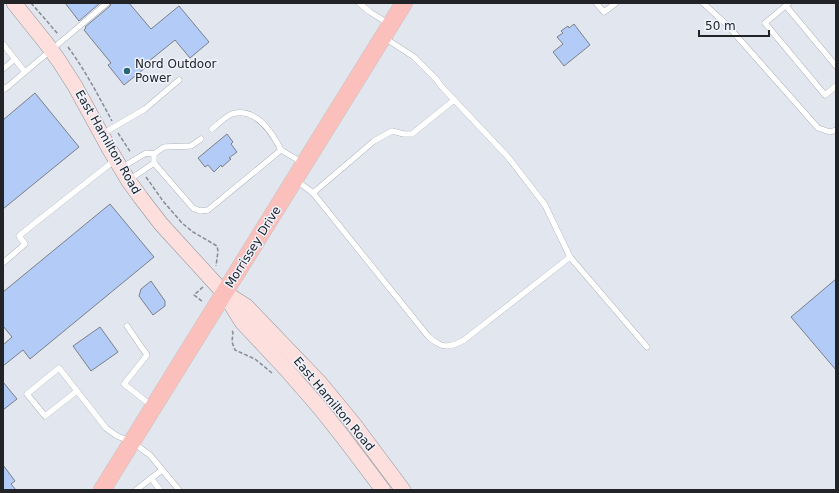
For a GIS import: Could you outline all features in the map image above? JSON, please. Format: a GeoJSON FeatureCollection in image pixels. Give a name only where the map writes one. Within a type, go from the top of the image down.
{"type":"FeatureCollection","features":[{"type":"Feature","properties":{"kind":"main road","name":"East Hamilton Road"},"geometry":{"type":"LineString","coordinates":[[14,3],[51,50],[75,86],[122,169],[141,198],[161,224],[224,293],[242,322],[325,414],[382,490]]}},
{"type":"Feature","properties":{"kind":"main road","name":"Morrissey Drive"},"geometry":{"type":"LineString","coordinates":[[102,490],[404,3]]}},
{"type":"Feature","properties":{"kind":"main road","name":"East Hamilton Road"},"geometry":{"type":"LineString","coordinates":[[224,293],[246,306],[320,382],[403,490]]}},
{"type":"Feature","properties":{"kind":"lane"},"geometry":{"type":"LineString","coordinates":[[3,87],[5,89],[107,3]]}},
{"type":"Feature","properties":{"kind":"lane"},"geometry":{"type":"LineString","coordinates":[[359,3],[370,12],[387,31],[436,79],[508,156],[545,205],[570,257],[647,347]]}},
{"type":"Feature","properties":{"kind":"lane"},"geometry":{"type":"LineString","coordinates":[[596,3],[604,12],[616,3]]}},
{"type":"Feature","properties":{"kind":"lane"},"geometry":{"type":"LineString","coordinates":[[703,3],[727,25],[818,128],[830,132],[836,130]]}},
{"type":"Feature","properties":{"kind":"lane"},"geometry":{"type":"LineString","coordinates":[[836,66],[788,4],[765,23],[825,95],[836,86]]}},
{"type":"Feature","properties":{"kind":"lane"},"geometry":{"type":"LineString","coordinates":[[3,44],[25,72]]}},
{"type":"Feature","properties":{"kind":"lane"},"geometry":{"type":"LineString","coordinates":[[3,69],[15,59]]}},
{"type":"Feature","properties":{"kind":"lane"},"geometry":{"type":"LineString","coordinates":[[102,134],[145,109],[179,80]]}},
{"type":"Feature","properties":{"kind":"lane"},"geometry":{"type":"LineString","coordinates":[[313,193],[374,142],[392,131],[412,134],[454,100]]}},
{"type":"Feature","properties":{"kind":"lane"},"geometry":{"type":"LineString","coordinates":[[212,129],[231,114],[244,112],[261,120],[274,136],[281,150],[304,164]]}},
{"type":"Feature","properties":{"kind":"lane"},"geometry":{"type":"LineString","coordinates":[[3,263],[25,244],[19,236],[35,223],[146,153],[154,154],[164,147],[191,146],[201,139]]}},
{"type":"Feature","properties":{"kind":"lane"},"geometry":{"type":"LineString","coordinates":[[154,154],[154,163],[193,208],[200,211],[208,210],[281,150]]}},
{"type":"Feature","properties":{"kind":"lane"},"geometry":{"type":"LineString","coordinates":[[122,169],[154,163]]}},
{"type":"Feature","properties":{"kind":"lane"},"geometry":{"type":"LineString","coordinates":[[295,179],[313,193],[428,336],[440,345],[448,346],[464,340],[570,257]]}},
{"type":"Feature","properties":{"kind":"lane"},"geometry":{"type":"LineString","coordinates":[[127,326],[147,354],[124,384],[153,407]]}},
{"type":"Feature","properties":{"kind":"lane"},"geometry":{"type":"LineString","coordinates":[[77,391],[45,416],[27,394],[59,368],[106,428],[117,436],[132,442],[150,455],[179,490]]}},
{"type":"Feature","properties":{"kind":"lane"},"geometry":{"type":"LineString","coordinates":[[136,490],[162,470]]}},
{"type":"Feature","properties":{"kind":"lane"},"geometry":{"type":"LineString","coordinates":[[151,478],[157,489]]}},
{"type":"Feature","properties":{"kind":"building"},"geometry":{"type":"Polygon","coordinates":[[[65,3],[100,3],[79,21],[65,3]]]}},
{"type":"Feature","properties":{"kind":"building"},"geometry":{"type":"Polygon","coordinates":[[[111,3],[129,3],[151,29],[179,6],[209,42],[190,58],[175,40],[143,66],[145,68],[124,85],[108,65],[111,63],[84,30],[86,28],[85,27],[110,6],[111,3]]]}},
{"type":"Feature","properties":{"kind":"building"},"geometry":{"type":"Polygon","coordinates":[[[574,24],[590,45],[564,66],[553,52],[563,44],[557,37],[563,33],[561,31],[574,24]]]}},
{"type":"Feature","properties":{"kind":"building"},"geometry":{"type":"Polygon","coordinates":[[[35,93],[79,147],[3,209],[3,120],[35,93]]]}},
{"type":"Feature","properties":{"kind":"building"},"geometry":{"type":"Polygon","coordinates":[[[227,134],[233,142],[231,144],[237,152],[229,158],[231,159],[222,167],[221,165],[214,172],[208,165],[205,167],[198,158],[227,134]]]}},
{"type":"Feature","properties":{"kind":"building"},"geometry":{"type":"Polygon","coordinates":[[[110,204],[154,257],[30,359],[23,350],[3,366],[3,345],[12,337],[3,326],[3,292],[110,204]]]}},
{"type":"Feature","properties":{"kind":"building"},"geometry":{"type":"Polygon","coordinates":[[[836,279],[836,370],[791,317],[836,279]]]}},
{"type":"Feature","properties":{"kind":"building"},"geometry":{"type":"Polygon","coordinates":[[[151,281],[165,301],[165,306],[153,315],[139,296],[141,289],[151,281]]]}},
{"type":"Feature","properties":{"kind":"building"},"geometry":{"type":"Polygon","coordinates":[[[100,327],[118,352],[91,371],[73,346],[100,327]]]}},
{"type":"Feature","properties":{"kind":"building"},"geometry":{"type":"Polygon","coordinates":[[[3,382],[17,399],[3,410],[3,382]]]}},
{"type":"Feature","properties":{"kind":"building"},"geometry":{"type":"Polygon","coordinates":[[[3,465],[15,481],[11,484],[16,490],[3,490],[3,465]]]}},
{"type":"Feature","properties":{"kind":"place","name":"Nord Outdoor Power"},"geometry":{"type":"Point","coordinates":[127,71]}}]}
